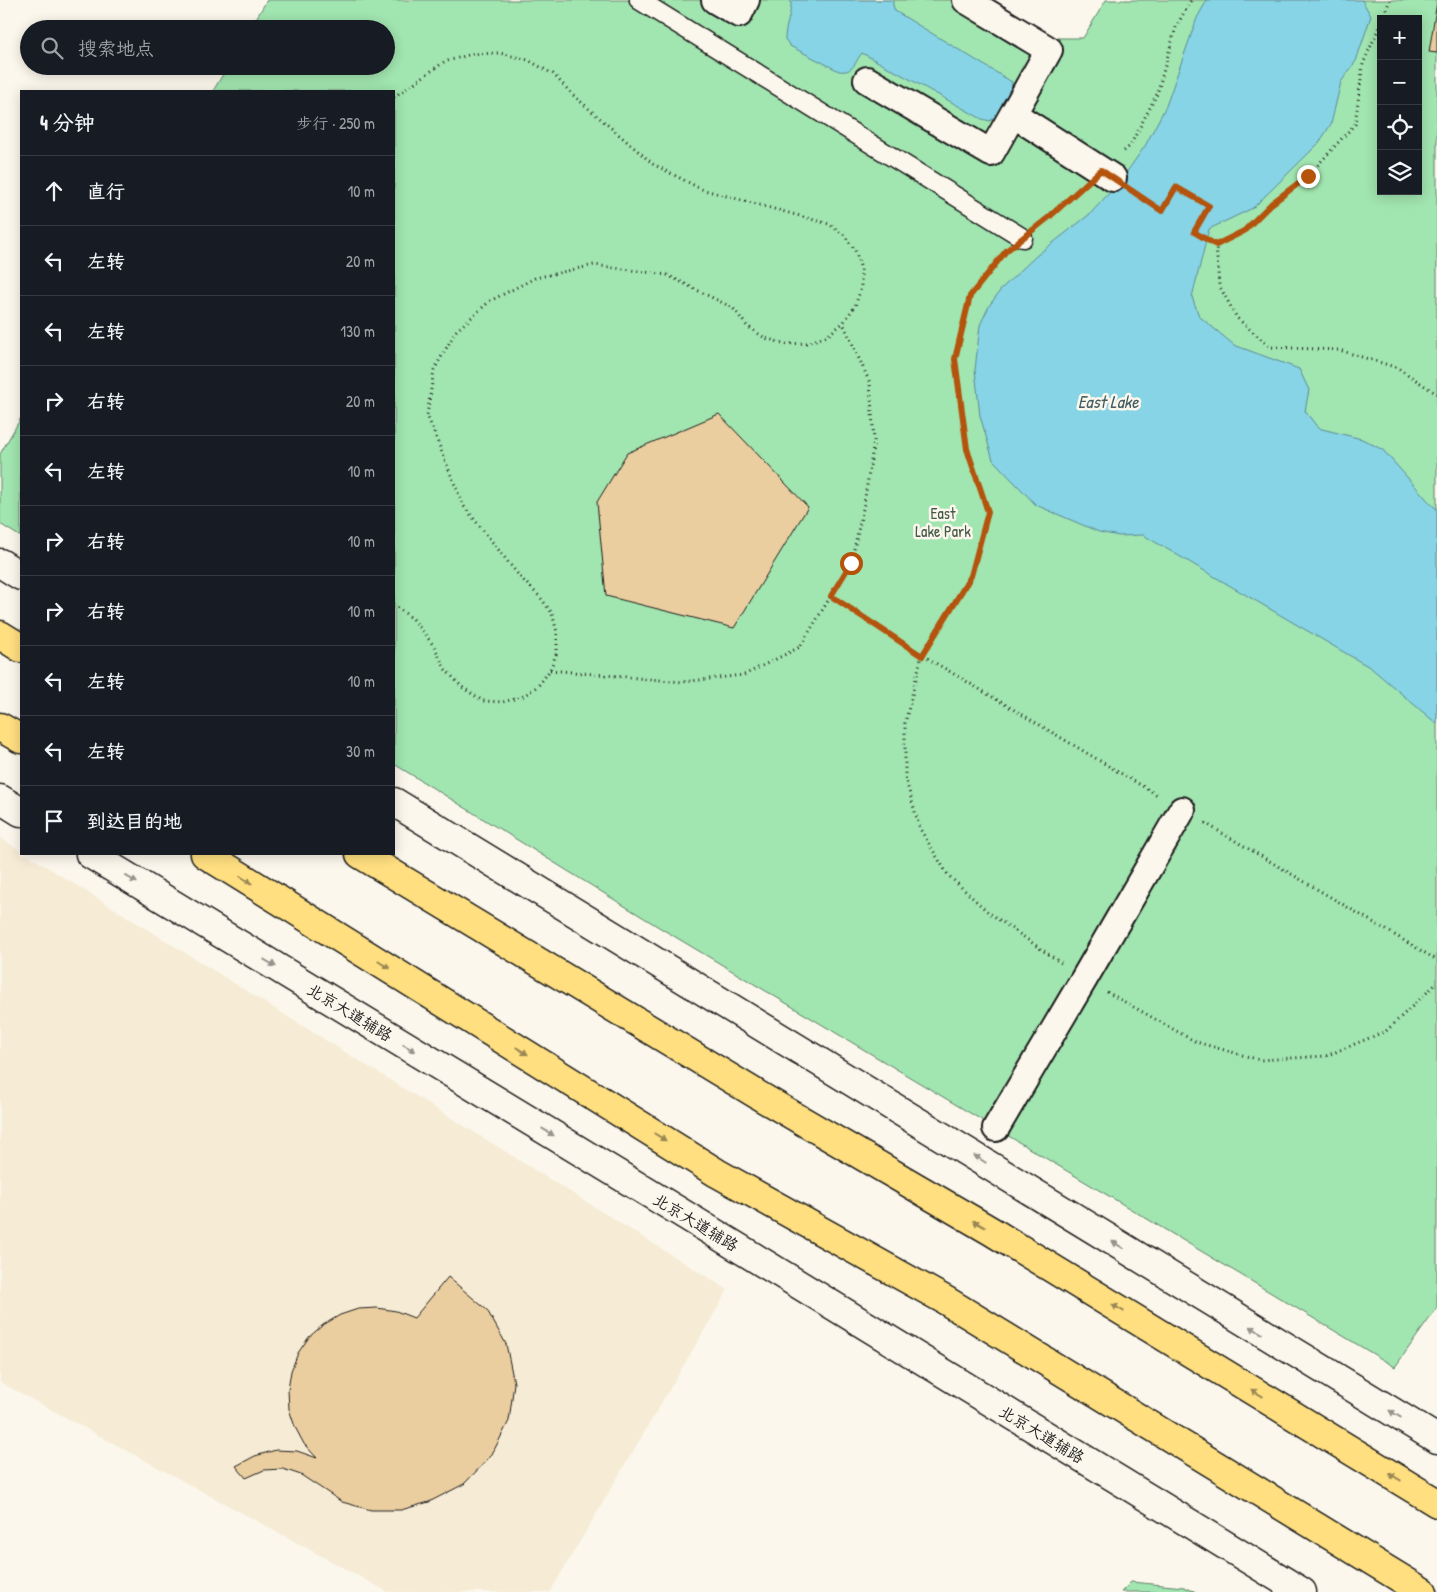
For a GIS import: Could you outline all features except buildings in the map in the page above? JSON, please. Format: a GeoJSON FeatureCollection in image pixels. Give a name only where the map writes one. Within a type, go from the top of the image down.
{"type":"FeatureCollection","features":[{"type":"Feature","properties":{"kind":"main road"},"geometry":{"type":"LineString","coordinates":[[0,563],[20,575]]}},
{"type":"Feature","properties":{"kind":"main road"},"geometry":{"type":"LineString","coordinates":[[0,634],[20,647]]}},
{"type":"Feature","properties":{"kind":"main road"},"geometry":{"type":"LineString","coordinates":[[0,726],[20,739]]}},
{"type":"Feature","properties":{"kind":"main road"},"geometry":{"type":"LineString","coordinates":[[0,799],[20,811]]}},
{"type":"Feature","properties":{"kind":"main road"},"geometry":{"type":"LineString","coordinates":[[395,803],[795,1045],[1194,1292],[1437,1439]]}},
{"type":"Feature","properties":{"kind":"main road","name":"北京大道辅路"},"geometry":{"type":"LineString","coordinates":[[92,855],[1302,1592]]}},
{"type":"Feature","properties":{"kind":"main road"},"geometry":{"type":"LineString","coordinates":[[207,855],[717,1172],[945,1300],[1423,1592]]}},
{"type":"Feature","properties":{"kind":"main road"},"geometry":{"type":"LineString","coordinates":[[362,855],[755,1093],[991,1231],[1437,1502]]}},
{"type":"Feature","properties":{"kind":"street"},"geometry":{"type":"LineString","coordinates":[[715,0],[739,14],[746,0]]}},
{"type":"Feature","properties":{"kind":"street"},"geometry":{"type":"LineString","coordinates":[[866,80],[991,153],[1049,50],[966,0]]}},
{"type":"Feature","properties":{"kind":"street"},"geometry":{"type":"LineString","coordinates":[[1013,114],[1107,174]]}},
{"type":"Feature","properties":{"kind":"street"},"geometry":{"type":"LineString","coordinates":[[996,1128],[1182,810]]}},
{"type":"Feature","properties":{"kind":"lane"},"geometry":{"type":"LineString","coordinates":[[639,0],[1023,238]]}},
{"type":"Feature","properties":{"kind":"path"},"geometry":{"type":"LineString","coordinates":[[1191,0],[1176,27],[1157,94],[1130,146],[1107,174],[1006,251],[970,296],[955,359],[967,449],[988,512],[971,576],[922,656],[904,723],[905,777],[920,830],[948,875],[982,906],[1084,980],[1196,1042],[1260,1060],[1326,1056],[1386,1031],[1437,983]]}},
{"type":"Feature","properties":{"kind":"path"},"geometry":{"type":"LineString","coordinates":[[1384,15],[1390,0]]}},
{"type":"Feature","properties":{"kind":"path"},"geometry":{"type":"LineString","coordinates":[[1216,245],[1244,231],[1271,204],[1308,176],[1355,124],[1363,64],[1377,32]]}},
{"type":"Feature","properties":{"kind":"path"},"geometry":{"type":"LineString","coordinates":[[395,95],[444,62],[472,54],[500,53],[528,60],[553,74],[573,95],[653,164],[701,189],[829,224],[844,235],[855,250],[861,269],[861,288],[855,306],[844,323],[827,336],[807,343],[786,344],[765,338],[747,326],[733,308],[667,275],[594,265],[535,278],[490,300],[456,331],[434,370],[426,415],[463,505],[520,577],[540,597],[552,613],[557,632],[557,652],[550,670],[538,686],[522,697],[503,702],[483,701],[462,687],[445,669],[434,646],[413,619],[395,606]]}},
{"type":"Feature","properties":{"kind":"path"},"geometry":{"type":"LineString","coordinates":[[1107,174],[1162,211],[1176,187],[1209,206],[1194,232],[1216,245]]}},
{"type":"Feature","properties":{"kind":"path"},"geometry":{"type":"LineString","coordinates":[[1216,245],[1219,285],[1237,318],[1270,347],[1339,350],[1398,368],[1437,394]]}},
{"type":"Feature","properties":{"kind":"path"},"geometry":{"type":"LineString","coordinates":[[550,670],[682,682],[744,675],[800,647],[851,563],[864,504],[874,441],[870,383],[844,323]]}},
{"type":"Feature","properties":{"kind":"path"},"geometry":{"type":"LineString","coordinates":[[831,596],[922,656]]}},
{"type":"Feature","properties":{"kind":"shaded area"},"geometry":{"type":"Polygon","coordinates":[[[0,838],[20,850],[20,855],[28,855],[728,1290],[550,1592],[388,1592],[0,1382],[0,838]]]}},
{"type":"Feature","properties":{"kind":"green space","name":"East Lake Park"},"geometry":{"type":"Polygon","coordinates":[[[267,0],[971,0],[1034,38],[1083,38],[1106,0],[1437,0],[1437,1308],[1395,1367],[662,929],[395,765],[395,90],[214,90],[223,75],[395,75],[395,20],[255,20],[267,0]]]}},
{"type":"Feature","properties":{"kind":"green space"},"geometry":{"type":"Polygon","coordinates":[[[20,420],[20,536],[0,524],[0,454],[20,420]]]}},
{"type":"Feature","properties":{"kind":"green space"},"geometry":{"type":"Polygon","coordinates":[[[1131,1582],[1184,1587],[1196,1592],[1121,1592],[1131,1582]]]}},
{"type":"Feature","properties":{"kind":"water"},"geometry":{"type":"Polygon","coordinates":[[[791,0],[893,0],[895,11],[1012,82],[1008,98],[998,114],[990,121],[982,119],[862,53],[851,69],[839,71],[790,46],[785,39],[791,0]]]}},
{"type":"Feature","properties":{"kind":"water","name":"East Lake"},"geometry":{"type":"Polygon","coordinates":[[[1207,0],[1362,0],[1371,16],[1356,61],[1341,82],[1331,124],[1319,143],[1253,208],[1209,229],[1192,297],[1199,316],[1234,345],[1299,369],[1309,390],[1305,411],[1318,428],[1362,439],[1383,450],[1437,509],[1437,724],[1371,668],[1143,535],[1119,536],[1099,532],[1036,505],[993,460],[980,416],[975,370],[980,325],[989,306],[1002,288],[1036,256],[1090,214],[1121,180],[1145,146],[1166,106],[1197,18],[1207,0]]]}},
{"type":"Feature","properties":{"kind":"route"},"geometry":{"type":"LineString","coordinates":[[851,563],[831,596],[922,656],[971,576],[988,512],[967,449],[955,359],[970,296],[1006,251],[1048,218],[1101,170],[1162,211],[1176,187],[1209,206],[1194,232],[1216,245],[1244,231],[1271,204],[1308,176]]}}]}
